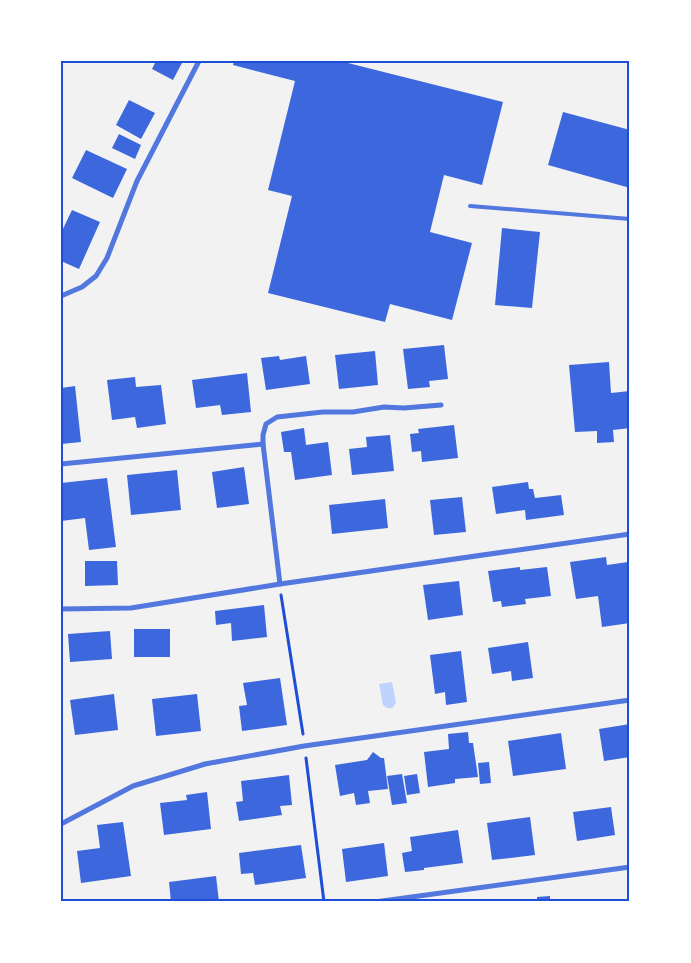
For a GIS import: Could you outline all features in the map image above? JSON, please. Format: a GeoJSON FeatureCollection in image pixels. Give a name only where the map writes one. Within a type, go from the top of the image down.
{"type":"FeatureCollection","features":[{"type":"Feature","properties":{"kind":"street"},"geometry":{"type":"LineString","coordinates":[[61,296],[82,287],[96,276],[108,258],[137,181],[199,61]]}},
{"type":"Feature","properties":{"kind":"street"},"geometry":{"type":"LineString","coordinates":[[280,584],[263,444],[266,424],[277,417],[323,412],[354,412],[384,407],[404,408],[441,405]]}},
{"type":"Feature","properties":{"kind":"street"},"geometry":{"type":"LineString","coordinates":[[61,464],[263,444]]}},
{"type":"Feature","properties":{"kind":"street"},"geometry":{"type":"LineString","coordinates":[[61,609],[131,608],[280,584],[630,534]]}},
{"type":"Feature","properties":{"kind":"street"},"geometry":{"type":"LineString","coordinates":[[61,824],[133,786],[205,764],[304,746],[630,700]]}},
{"type":"Feature","properties":{"kind":"street"},"geometry":{"type":"LineString","coordinates":[[374,902],[630,867]]}},
{"type":"Feature","properties":{"kind":"lane"},"geometry":{"type":"LineString","coordinates":[[470,206],[630,219]]}},
{"type":"Feature","properties":{"kind":"path"},"geometry":{"type":"LineString","coordinates":[[280,584],[304,746],[324,902]]}},
{"type":"Feature","properties":{"kind":"water"},"geometry":{"type":"Polygon","coordinates":[[[392,682],[396,703],[392,708],[387,708],[383,705],[379,684],[392,682]]]}},
{"type":"Feature","properties":{"kind":"building"},"geometry":{"type":"Polygon","coordinates":[[[156,61],[183,61],[173,80],[152,69],[156,61]]]}},
{"type":"Feature","properties":{"kind":"building"},"geometry":{"type":"Polygon","coordinates":[[[234,61],[340,61],[503,102],[482,185],[444,175],[430,232],[472,243],[452,320],[390,304],[385,322],[268,293],[292,196],[268,190],[295,81],[233,65],[234,61]]]}},
{"type":"Feature","properties":{"kind":"building"},"geometry":{"type":"Polygon","coordinates":[[[129,100],[155,113],[141,139],[116,125],[129,100]]]}},
{"type":"Feature","properties":{"kind":"building"},"geometry":{"type":"Polygon","coordinates":[[[563,112],[630,130],[630,188],[548,165],[563,112]]]}},
{"type":"Feature","properties":{"kind":"building"},"geometry":{"type":"Polygon","coordinates":[[[119,134],[141,145],[135,159],[112,148],[119,134]]]}},
{"type":"Feature","properties":{"kind":"building"},"geometry":{"type":"Polygon","coordinates":[[[86,150],[127,169],[113,198],[72,178],[86,150]]]}},
{"type":"Feature","properties":{"kind":"building"},"geometry":{"type":"Polygon","coordinates":[[[72,210],[100,222],[79,269],[61,261],[61,233],[72,210]]]}},
{"type":"Feature","properties":{"kind":"building"},"geometry":{"type":"Polygon","coordinates":[[[502,228],[540,232],[532,308],[495,305],[502,228]]]}},
{"type":"Feature","properties":{"kind":"building"},"geometry":{"type":"Polygon","coordinates":[[[444,345],[448,379],[429,381],[430,387],[408,389],[403,349],[444,345]]]}},
{"type":"Feature","properties":{"kind":"building"},"geometry":{"type":"Polygon","coordinates":[[[375,351],[378,385],[339,389],[335,355],[375,351]]]}},
{"type":"Feature","properties":{"kind":"building"},"geometry":{"type":"Polygon","coordinates":[[[279,356],[280,360],[306,356],[310,384],[266,390],[261,358],[279,356]]]}},
{"type":"Feature","properties":{"kind":"building"},"geometry":{"type":"Polygon","coordinates":[[[609,362],[611,393],[630,391],[630,428],[613,430],[614,442],[597,443],[597,431],[575,432],[569,365],[609,362]]]}},
{"type":"Feature","properties":{"kind":"building"},"geometry":{"type":"Polygon","coordinates":[[[247,373],[251,412],[222,415],[220,405],[196,408],[192,380],[247,373]]]}},
{"type":"Feature","properties":{"kind":"building"},"geometry":{"type":"Polygon","coordinates":[[[135,377],[136,387],[161,385],[166,424],[137,428],[135,417],[112,420],[107,380],[135,377]]]}},
{"type":"Feature","properties":{"kind":"building"},"geometry":{"type":"Polygon","coordinates":[[[75,386],[81,442],[61,444],[61,388],[75,386]]]}},
{"type":"Feature","properties":{"kind":"building"},"geometry":{"type":"Polygon","coordinates":[[[454,425],[458,458],[422,462],[421,451],[412,452],[410,434],[419,433],[418,429],[454,425]]]}},
{"type":"Feature","properties":{"kind":"building"},"geometry":{"type":"Polygon","coordinates":[[[304,428],[306,445],[328,442],[332,475],[295,480],[291,452],[284,452],[281,432],[304,428]]]}},
{"type":"Feature","properties":{"kind":"building"},"geometry":{"type":"Polygon","coordinates":[[[390,435],[394,471],[352,475],[349,449],[367,447],[366,437],[390,435]]]}},
{"type":"Feature","properties":{"kind":"building"},"geometry":{"type":"Polygon","coordinates":[[[244,467],[249,504],[217,508],[212,472],[244,467]]]}},
{"type":"Feature","properties":{"kind":"building"},"geometry":{"type":"Polygon","coordinates":[[[177,470],[181,510],[131,515],[127,475],[177,470]]]}},
{"type":"Feature","properties":{"kind":"building"},"geometry":{"type":"Polygon","coordinates":[[[107,478],[116,547],[89,550],[85,518],[61,521],[61,483],[107,478]]]}},
{"type":"Feature","properties":{"kind":"building"},"geometry":{"type":"Polygon","coordinates":[[[528,482],[529,489],[533,489],[535,498],[561,495],[564,515],[526,520],[525,510],[496,514],[492,487],[528,482]]]}},
{"type":"Feature","properties":{"kind":"building"},"geometry":{"type":"Polygon","coordinates":[[[462,497],[466,532],[434,535],[430,500],[462,497]]]}},
{"type":"Feature","properties":{"kind":"building"},"geometry":{"type":"Polygon","coordinates":[[[385,499],[388,528],[332,534],[329,505],[385,499]]]}},
{"type":"Feature","properties":{"kind":"building"},"geometry":{"type":"Polygon","coordinates":[[[606,557],[607,565],[628,562],[630,623],[602,627],[598,596],[576,599],[570,562],[606,557]]]}},
{"type":"Feature","properties":{"kind":"building"},"geometry":{"type":"Polygon","coordinates":[[[85,561],[117,561],[118,585],[85,586],[85,561]]]}},
{"type":"Feature","properties":{"kind":"building"},"geometry":{"type":"Polygon","coordinates":[[[520,567],[520,570],[547,567],[551,596],[525,599],[526,604],[502,607],[501,601],[493,602],[488,571],[520,567]]]}},
{"type":"Feature","properties":{"kind":"building"},"geometry":{"type":"Polygon","coordinates":[[[459,581],[463,615],[428,620],[423,585],[459,581]]]}},
{"type":"Feature","properties":{"kind":"building"},"geometry":{"type":"Polygon","coordinates":[[[264,605],[267,637],[232,641],[231,623],[216,625],[215,611],[264,605]]]}},
{"type":"Feature","properties":{"kind":"building"},"geometry":{"type":"Polygon","coordinates":[[[134,629],[170,629],[170,657],[134,657],[134,629]]]}},
{"type":"Feature","properties":{"kind":"building"},"geometry":{"type":"Polygon","coordinates":[[[110,631],[112,659],[70,662],[68,634],[110,631]]]}},
{"type":"Feature","properties":{"kind":"building"},"geometry":{"type":"Polygon","coordinates":[[[528,642],[533,678],[512,681],[511,671],[492,674],[488,648],[528,642]]]}},
{"type":"Feature","properties":{"kind":"building"},"geometry":{"type":"Polygon","coordinates":[[[461,651],[467,702],[446,705],[445,692],[435,694],[430,655],[461,651]]]}},
{"type":"Feature","properties":{"kind":"building"},"geometry":{"type":"Polygon","coordinates":[[[280,678],[287,725],[242,731],[239,706],[247,705],[243,683],[280,678]]]}},
{"type":"Feature","properties":{"kind":"building"},"geometry":{"type":"Polygon","coordinates":[[[114,694],[118,730],[75,735],[70,700],[114,694]]]}},
{"type":"Feature","properties":{"kind":"building"},"geometry":{"type":"Polygon","coordinates":[[[197,694],[201,731],[156,736],[152,699],[197,694]]]}},
{"type":"Feature","properties":{"kind":"building"},"geometry":{"type":"Polygon","coordinates":[[[630,724],[630,757],[604,761],[599,729],[630,724]]]}},
{"type":"Feature","properties":{"kind":"building"},"geometry":{"type":"Polygon","coordinates":[[[468,732],[469,743],[473,743],[478,777],[455,779],[455,783],[428,787],[424,752],[449,749],[448,734],[468,732]]]}},
{"type":"Feature","properties":{"kind":"building"},"geometry":{"type":"Polygon","coordinates":[[[561,733],[566,769],[513,776],[508,741],[561,733]]]}},
{"type":"Feature","properties":{"kind":"building"},"geometry":{"type":"Polygon","coordinates":[[[373,752],[384,758],[388,789],[368,791],[370,803],[356,805],[354,793],[340,796],[335,765],[367,760],[373,752]]]}},
{"type":"Feature","properties":{"kind":"building"},"geometry":{"type":"Polygon","coordinates":[[[489,762],[491,783],[480,784],[478,763],[489,762]]]}},
{"type":"Feature","properties":{"kind":"building"},"geometry":{"type":"Polygon","coordinates":[[[402,774],[407,803],[392,805],[387,776],[402,774]]]}},
{"type":"Feature","properties":{"kind":"building"},"geometry":{"type":"Polygon","coordinates":[[[417,774],[420,793],[407,795],[404,776],[417,774]]]}},
{"type":"Feature","properties":{"kind":"building"},"geometry":{"type":"Polygon","coordinates":[[[289,775],[292,805],[280,806],[282,815],[239,821],[236,802],[243,801],[241,781],[289,775]]]}},
{"type":"Feature","properties":{"kind":"building"},"geometry":{"type":"Polygon","coordinates":[[[207,792],[211,829],[164,835],[160,803],[187,800],[186,795],[207,792]]]}},
{"type":"Feature","properties":{"kind":"building"},"geometry":{"type":"Polygon","coordinates":[[[611,807],[615,835],[577,841],[573,812],[611,807]]]}},
{"type":"Feature","properties":{"kind":"building"},"geometry":{"type":"Polygon","coordinates":[[[530,817],[535,855],[492,860],[487,823],[530,817]]]}},
{"type":"Feature","properties":{"kind":"building"},"geometry":{"type":"Polygon","coordinates":[[[123,822],[131,876],[81,883],[77,851],[100,848],[97,825],[123,822]]]}},
{"type":"Feature","properties":{"kind":"building"},"geometry":{"type":"Polygon","coordinates":[[[458,830],[463,863],[405,872],[402,853],[412,851],[410,837],[458,830]]]}},
{"type":"Feature","properties":{"kind":"building"},"geometry":{"type":"Polygon","coordinates":[[[384,843],[388,876],[346,882],[342,849],[384,843]]]}},
{"type":"Feature","properties":{"kind":"building"},"geometry":{"type":"Polygon","coordinates":[[[301,845],[306,878],[255,885],[253,873],[241,874],[239,853],[301,845]]]}},
{"type":"Feature","properties":{"kind":"building"},"geometry":{"type":"Polygon","coordinates":[[[216,876],[219,902],[171,902],[169,882],[216,876]]]}},
{"type":"Feature","properties":{"kind":"building"},"geometry":{"type":"Polygon","coordinates":[[[550,896],[550,902],[537,902],[537,897],[550,896]]]}}]}
